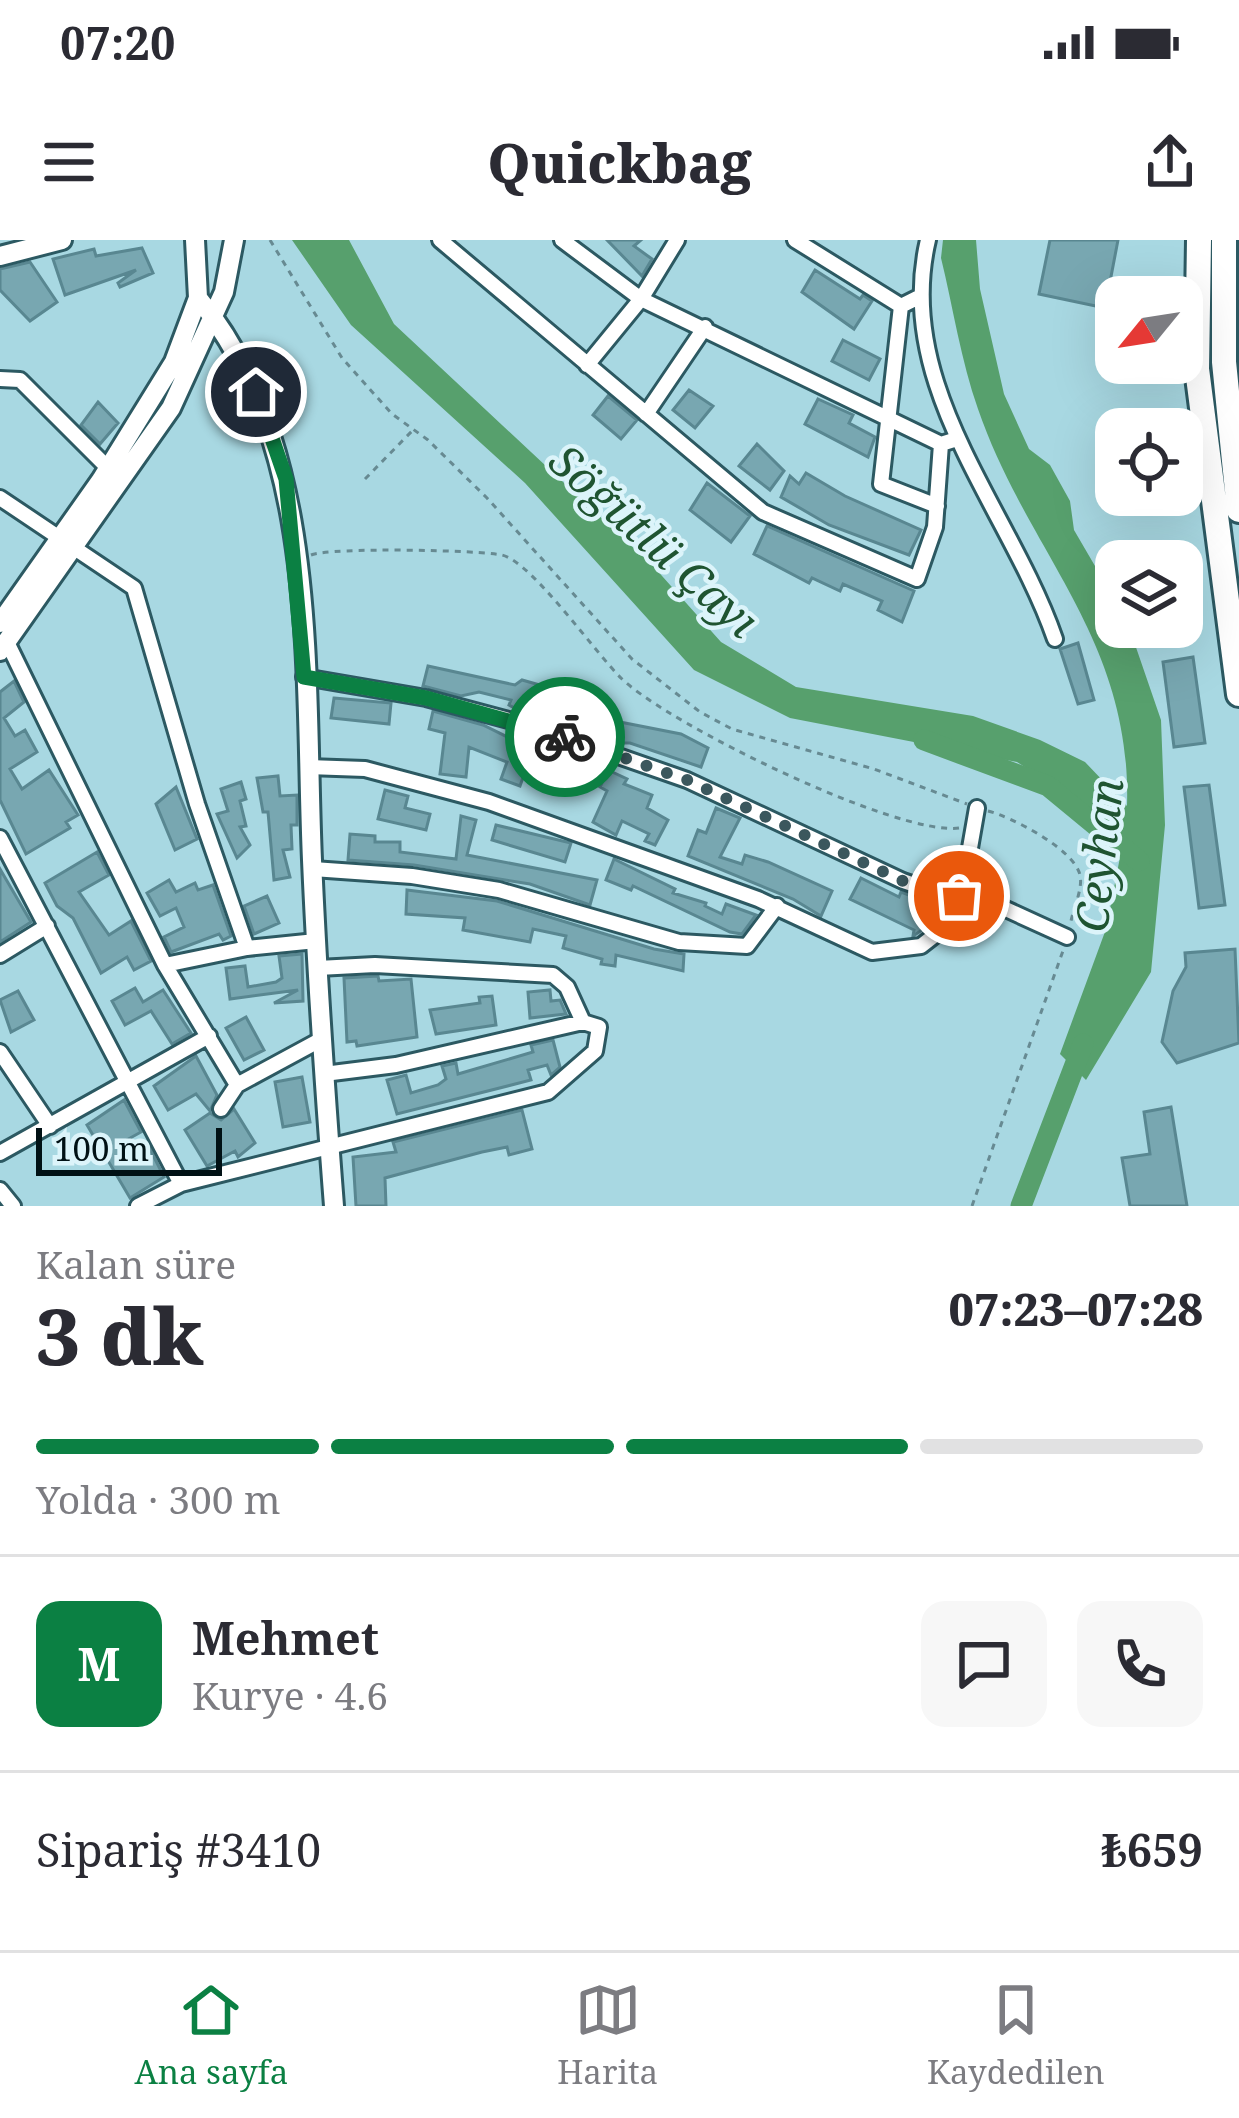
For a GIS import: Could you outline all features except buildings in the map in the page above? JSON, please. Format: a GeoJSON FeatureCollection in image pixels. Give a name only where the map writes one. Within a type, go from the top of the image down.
{"type":"FeatureCollection","features":[{"type":"Feature","properties":{"kind":"highway"},"geometry":{"type":"LineString","coordinates":[[1199,240],[1197,369],[1239,694]]}},
{"type":"Feature","properties":{"kind":"highway"},"geometry":{"type":"LineString","coordinates":[[1224,240],[1224,362],[1239,510]]}},
{"type":"Feature","properties":{"kind":"street"},"geometry":{"type":"LineString","coordinates":[[0,256],[62,240]]}},
{"type":"Feature","properties":{"kind":"street"},"geometry":{"type":"LineString","coordinates":[[66,543],[174,362],[198,298],[195,240]]}},
{"type":"Feature","properties":{"kind":"street"},"geometry":{"type":"LineString","coordinates":[[234,240],[214,317],[171,408],[66,543],[2,639],[165,965],[237,1084]]}},
{"type":"Feature","properties":{"kind":"street"},"geometry":{"type":"LineString","coordinates":[[440,240],[763,512],[917,579],[935,527],[941,444]]}},
{"type":"Feature","properties":{"kind":"street"},"geometry":{"type":"LineString","coordinates":[[562,240],[641,299],[888,421],[941,444],[957,439]]}},
{"type":"Feature","properties":{"kind":"street"},"geometry":{"type":"LineString","coordinates":[[587,365],[641,299],[677,240]]}},
{"type":"Feature","properties":{"kind":"street"},"geometry":{"type":"LineString","coordinates":[[795,240],[901,306]]}},
{"type":"Feature","properties":{"kind":"street"},"geometry":{"type":"LineString","coordinates":[[928,240],[921,296],[935,377],[957,439],[1036,584],[1055,638]]}},
{"type":"Feature","properties":{"kind":"street"},"geometry":{"type":"LineString","coordinates":[[901,306],[921,296]]}},
{"type":"Feature","properties":{"kind":"street"},"geometry":{"type":"LineString","coordinates":[[198,298],[214,317],[256,392],[286,479],[304,677],[334,1206]]}},
{"type":"Feature","properties":{"kind":"street"},"geometry":{"type":"LineString","coordinates":[[901,306],[881,484],[937,506]]}},
{"type":"Feature","properties":{"kind":"street"},"geometry":{"type":"LineString","coordinates":[[646,414],[705,327]]}},
{"type":"Feature","properties":{"kind":"street"},"geometry":{"type":"LineString","coordinates":[[0,379],[20,380],[108,468]]}},
{"type":"Feature","properties":{"kind":"street"},"geometry":{"type":"LineString","coordinates":[[0,498],[134,588],[197,804],[247,948]]}},
{"type":"Feature","properties":{"kind":"street"},"geometry":{"type":"LineString","coordinates":[[304,677],[426,698],[535,727],[687,780],[903,881],[1000,905],[1067,937]]}},
{"type":"Feature","properties":{"kind":"street"},"geometry":{"type":"LineString","coordinates":[[308,767],[364,769],[490,802],[777,906],[872,952],[921,946],[944,928],[959,896],[977,826],[977,808]]}},
{"type":"Feature","properties":{"kind":"street"},"geometry":{"type":"LineString","coordinates":[[0,838],[181,1184]]}},
{"type":"Feature","properties":{"kind":"street"},"geometry":{"type":"LineString","coordinates":[[313,868],[412,876],[499,890],[680,942],[747,946],[777,906]]}},
{"type":"Feature","properties":{"kind":"street"},"geometry":{"type":"LineString","coordinates":[[0,955],[47,926]]}},
{"type":"Feature","properties":{"kind":"street"},"geometry":{"type":"LineString","coordinates":[[165,965],[247,948],[316,941]]}},
{"type":"Feature","properties":{"kind":"street"},"geometry":{"type":"LineString","coordinates":[[318,968],[397,966],[553,975],[567,987],[583,1022]]}},
{"type":"Feature","properties":{"kind":"street"},"geometry":{"type":"LineString","coordinates":[[137,1206],[181,1184],[548,1092],[600,1044],[599,1027],[583,1022],[396,1065],[324,1075]]}},
{"type":"Feature","properties":{"kind":"street"},"geometry":{"type":"LineString","coordinates":[[0,1153],[209,1036]]}},
{"type":"Feature","properties":{"kind":"street"},"geometry":{"type":"LineString","coordinates":[[221,1109],[237,1084],[322,1040]]}},
{"type":"Feature","properties":{"kind":"street"},"geometry":{"type":"LineString","coordinates":[[0,1052],[50,1126]]}},
{"type":"Feature","properties":{"kind":"street"},"geometry":{"type":"LineString","coordinates":[[0,1190],[13,1206]]}},
{"type":"Feature","properties":{"kind":"path"},"geometry":{"type":"LineString","coordinates":[[270,240],[342,358],[392,414],[487,498],[632,659],[700,712],[732,729],[874,769],[1006,815],[1076,865],[1082,880],[1067,937],[972,1206]]}},
{"type":"Feature","properties":{"kind":"path"},"geometry":{"type":"LineString","coordinates":[[364,478],[413,429]]}},
{"type":"Feature","properties":{"kind":"path"},"geometry":{"type":"LineString","coordinates":[[296,567],[315,552],[504,555],[532,577],[622,680],[671,718],[892,820],[936,831],[977,826]]}},
{"type":"Feature","properties":{"kind":"shaded area"},"geometry":{"type":"Polygon","coordinates":[[[292,240],[349,240],[394,324],[654,567],[721,642],[796,687],[973,716],[1040,740],[1085,762],[1127,806],[1124,747],[1113,693],[1096,648],[1136,648],[1161,720],[1165,825],[1151,972],[1086,1080],[1060,1054],[1106,929],[1122,847],[1108,821],[1017,762],[790,718],[694,670],[525,483],[351,325],[292,240]]]}},
{"type":"Feature","properties":{"kind":"shaded area"},"geometry":{"type":"Polygon","coordinates":[[[943,240],[976,240],[980,289],[1004,394],[1029,449],[1050,465],[1070,501],[1074,530],[1095,566],[1095,645],[999,461],[978,409],[941,258],[943,240]]]}},
{"type":"Feature","properties":{"kind":"waterway","name":"Söğütlü Çayı"},"geometry":{"type":"LineString","coordinates":[[924,740],[1048,786],[1139,861]]}},
{"type":"Feature","properties":{"kind":"waterway","name":"Ceyhan"},"geometry":{"type":"LineString","coordinates":[[1021,1206],[1083,1044]]}},
{"type":"Feature","properties":{"kind":"way so far"},"geometry":{"type":"LineString","coordinates":[[565,737],[687,780],[903,881],[959,896]]}},
{"type":"Feature","properties":{"kind":"route"},"geometry":{"type":"LineString","coordinates":[[256,392],[286,479],[304,677],[426,698],[565,737]]}}]}
